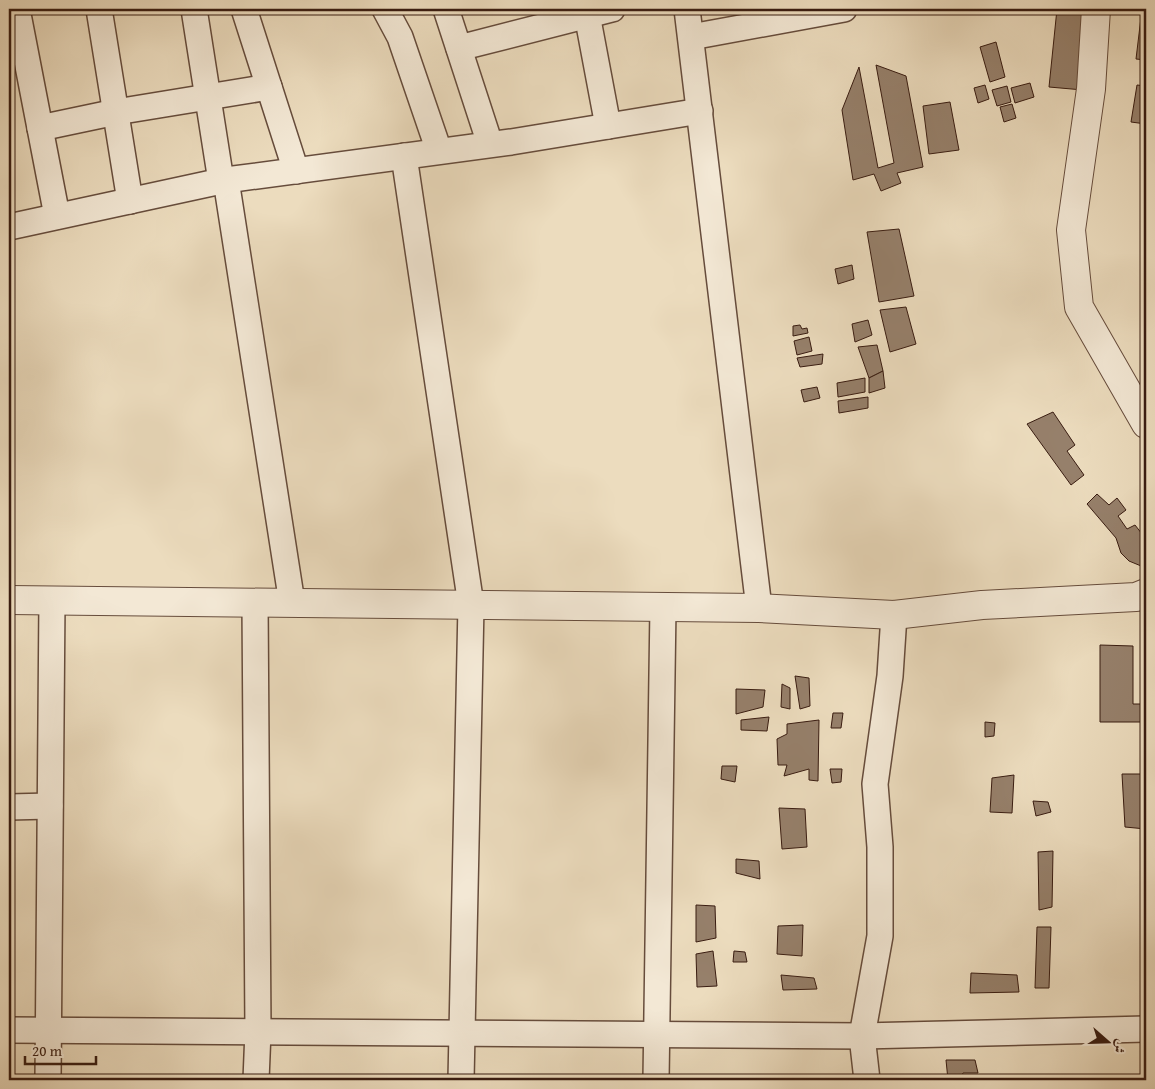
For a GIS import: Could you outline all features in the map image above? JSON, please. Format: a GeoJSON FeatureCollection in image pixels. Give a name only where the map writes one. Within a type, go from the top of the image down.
{"type":"FeatureCollection","features":[{"type":"Feature","properties":{"kind":"street"},"geometry":{"type":"LineString","coordinates":[[17,9],[57,216]]}},
{"type":"Feature","properties":{"kind":"street"},"geometry":{"type":"LineString","coordinates":[[100,9],[130,201]]}},
{"type":"Feature","properties":{"kind":"street"},"geometry":{"type":"LineString","coordinates":[[194,9],[224,181],[292,603]]}},
{"type":"Feature","properties":{"kind":"street"},"geometry":{"type":"LineString","coordinates":[[244,9],[296,171]]}},
{"type":"Feature","properties":{"kind":"street"},"geometry":{"type":"LineString","coordinates":[[385,9],[400,37],[439,151]]}},
{"type":"Feature","properties":{"kind":"street"},"geometry":{"type":"LineString","coordinates":[[446,9],[490,144]]}},
{"type":"Feature","properties":{"kind":"street"},"geometry":{"type":"LineString","coordinates":[[459,48],[536,19],[612,9]]}},
{"type":"Feature","properties":{"kind":"street"},"geometry":{"type":"LineString","coordinates":[[687,9],[759,608]]}},
{"type":"Feature","properties":{"kind":"street"},"geometry":{"type":"LineString","coordinates":[[690,38],[844,9]]}},
{"type":"Feature","properties":{"kind":"street"},"geometry":{"type":"LineString","coordinates":[[1096,9],[1091,89],[1071,230],[1079,307],[1146,424]]}},
{"type":"Feature","properties":{"kind":"street"},"geometry":{"type":"LineString","coordinates":[[587,12],[608,126]]}},
{"type":"Feature","properties":{"kind":"street"},"geometry":{"type":"LineString","coordinates":[[40,128],[116,112],[269,87]]}},
{"type":"Feature","properties":{"kind":"street"},"geometry":{"type":"LineString","coordinates":[[9,226],[224,181],[490,144],[700,111]]}},
{"type":"Feature","properties":{"kind":"street"},"geometry":{"type":"LineString","coordinates":[[404,156],[472,605],[461,1080]]}},
{"type":"Feature","properties":{"kind":"street"},"geometry":{"type":"LineString","coordinates":[[9,600],[759,608],[894,614],[982,606],[1136,597],[1146,593]]}},
{"type":"Feature","properties":{"kind":"street"},"geometry":{"type":"LineString","coordinates":[[48,1080],[52,600]]}},
{"type":"Feature","properties":{"kind":"street"},"geometry":{"type":"LineString","coordinates":[[255,602],[258,1031],[256,1080]]}},
{"type":"Feature","properties":{"kind":"street"},"geometry":{"type":"LineString","coordinates":[[656,1080],[663,607]]}},
{"type":"Feature","properties":{"kind":"street"},"geometry":{"type":"LineString","coordinates":[[867,1080],[862,1036],[880,936],[880,847],[875,784],[890,676],[894,614]]}},
{"type":"Feature","properties":{"kind":"street"},"geometry":{"type":"LineString","coordinates":[[9,807],[50,806]]}},
{"type":"Feature","properties":{"kind":"street"},"geometry":{"type":"LineString","coordinates":[[9,1030],[862,1036],[1146,1028]]}},
{"type":"Feature","properties":{"kind":"building"},"geometry":{"type":"Polygon","coordinates":[[[1057,9],[1092,9],[1083,90],[1049,87],[1057,9]]]}},
{"type":"Feature","properties":{"kind":"building"},"geometry":{"type":"Polygon","coordinates":[[[1142,9],[1146,9],[1146,60],[1136,59],[1142,9]]]}},
{"type":"Feature","properties":{"kind":"building"},"geometry":{"type":"Polygon","coordinates":[[[996,42],[1005,77],[990,82],[980,47],[996,42]]]}},
{"type":"Feature","properties":{"kind":"building"},"geometry":{"type":"Polygon","coordinates":[[[876,65],[906,76],[923,167],[897,173],[901,183],[881,191],[874,174],[853,180],[842,110],[859,67],[878,168],[894,163],[876,65]]]}},
{"type":"Feature","properties":{"kind":"building"},"geometry":{"type":"Polygon","coordinates":[[[1030,83],[1034,97],[1015,103],[1011,88],[1030,83]]]}},
{"type":"Feature","properties":{"kind":"building"},"geometry":{"type":"Polygon","coordinates":[[[985,85],[989,99],[978,103],[974,88],[985,85]]]}},
{"type":"Feature","properties":{"kind":"building"},"geometry":{"type":"Polygon","coordinates":[[[1137,85],[1146,86],[1146,124],[1131,122],[1137,85]]]}},
{"type":"Feature","properties":{"kind":"building"},"geometry":{"type":"Polygon","coordinates":[[[1007,86],[1011,102],[997,106],[992,90],[1007,86]]]}},
{"type":"Feature","properties":{"kind":"building"},"geometry":{"type":"Polygon","coordinates":[[[950,102],[959,150],[929,154],[923,106],[950,102]]]}},
{"type":"Feature","properties":{"kind":"building"},"geometry":{"type":"Polygon","coordinates":[[[1012,104],[1016,118],[1004,122],[1000,107],[1012,104]]]}},
{"type":"Feature","properties":{"kind":"building"},"geometry":{"type":"Polygon","coordinates":[[[899,229],[914,296],[879,302],[867,232],[899,229]]]}},
{"type":"Feature","properties":{"kind":"building"},"geometry":{"type":"Polygon","coordinates":[[[852,265],[854,279],[838,284],[835,269],[852,265]]]}},
{"type":"Feature","properties":{"kind":"building"},"geometry":{"type":"Polygon","coordinates":[[[906,307],[916,344],[890,352],[880,310],[906,307]]]}},
{"type":"Feature","properties":{"kind":"building"},"geometry":{"type":"Polygon","coordinates":[[[868,320],[872,335],[855,342],[852,324],[868,320]]]}},
{"type":"Feature","properties":{"kind":"building"},"geometry":{"type":"Polygon","coordinates":[[[800,325],[802,329],[807,328],[808,333],[793,336],[793,326],[800,325]]]}},
{"type":"Feature","properties":{"kind":"building"},"geometry":{"type":"Polygon","coordinates":[[[809,337],[812,351],[797,355],[794,341],[809,337]]]}},
{"type":"Feature","properties":{"kind":"building"},"geometry":{"type":"Polygon","coordinates":[[[877,345],[883,371],[869,378],[858,347],[877,345]]]}},
{"type":"Feature","properties":{"kind":"building"},"geometry":{"type":"Polygon","coordinates":[[[823,354],[822,364],[800,367],[797,358],[823,354]]]}},
{"type":"Feature","properties":{"kind":"building"},"geometry":{"type":"Polygon","coordinates":[[[883,371],[885,388],[869,393],[869,378],[883,371]]]}},
{"type":"Feature","properties":{"kind":"building"},"geometry":{"type":"Polygon","coordinates":[[[865,378],[865,392],[838,397],[837,383],[865,378]]]}},
{"type":"Feature","properties":{"kind":"building"},"geometry":{"type":"Polygon","coordinates":[[[817,387],[820,398],[804,402],[801,390],[817,387]]]}},
{"type":"Feature","properties":{"kind":"building"},"geometry":{"type":"Polygon","coordinates":[[[868,397],[868,408],[839,413],[838,401],[868,397]]]}},
{"type":"Feature","properties":{"kind":"building"},"geometry":{"type":"Polygon","coordinates":[[[1053,412],[1075,445],[1067,451],[1084,475],[1071,485],[1027,424],[1053,412]]]}},
{"type":"Feature","properties":{"kind":"building"},"geometry":{"type":"Polygon","coordinates":[[[1097,494],[1109,505],[1117,498],[1126,510],[1118,516],[1127,529],[1135,525],[1146,539],[1146,568],[1129,561],[1121,553],[1116,538],[1087,504],[1097,494]]]}},
{"type":"Feature","properties":{"kind":"building"},"geometry":{"type":"Polygon","coordinates":[[[1100,645],[1133,646],[1133,704],[1142,704],[1145,722],[1100,722],[1100,645]]]}},
{"type":"Feature","properties":{"kind":"building"},"geometry":{"type":"Polygon","coordinates":[[[795,676],[809,678],[810,706],[800,709],[795,676]]]}},
{"type":"Feature","properties":{"kind":"building"},"geometry":{"type":"Polygon","coordinates":[[[782,684],[790,688],[790,709],[781,707],[782,684]]]}},
{"type":"Feature","properties":{"kind":"building"},"geometry":{"type":"Polygon","coordinates":[[[736,689],[765,690],[763,707],[736,714],[736,689]]]}},
{"type":"Feature","properties":{"kind":"building"},"geometry":{"type":"Polygon","coordinates":[[[833,713],[843,713],[841,728],[831,728],[833,713]]]}},
{"type":"Feature","properties":{"kind":"building"},"geometry":{"type":"Polygon","coordinates":[[[769,717],[767,731],[741,730],[741,720],[769,717]]]}},
{"type":"Feature","properties":{"kind":"building"},"geometry":{"type":"Polygon","coordinates":[[[819,720],[818,781],[809,780],[809,769],[784,776],[787,765],[778,765],[777,739],[787,734],[787,724],[819,720]]]}},
{"type":"Feature","properties":{"kind":"building"},"geometry":{"type":"Polygon","coordinates":[[[985,722],[995,723],[994,736],[985,737],[985,722]]]}},
{"type":"Feature","properties":{"kind":"building"},"geometry":{"type":"Polygon","coordinates":[[[722,766],[737,766],[735,782],[721,779],[722,766]]]}},
{"type":"Feature","properties":{"kind":"building"},"geometry":{"type":"Polygon","coordinates":[[[830,769],[842,769],[841,782],[832,783],[830,769]]]}},
{"type":"Feature","properties":{"kind":"building"},"geometry":{"type":"Polygon","coordinates":[[[1122,774],[1146,774],[1146,829],[1125,827],[1122,774]]]}},
{"type":"Feature","properties":{"kind":"building"},"geometry":{"type":"Polygon","coordinates":[[[1014,775],[1012,813],[990,812],[992,778],[1014,775]]]}},
{"type":"Feature","properties":{"kind":"building"},"geometry":{"type":"Polygon","coordinates":[[[1033,801],[1048,802],[1051,812],[1036,816],[1033,801]]]}},
{"type":"Feature","properties":{"kind":"building"},"geometry":{"type":"Polygon","coordinates":[[[779,808],[805,809],[807,847],[782,849],[779,808]]]}},
{"type":"Feature","properties":{"kind":"building"},"geometry":{"type":"Polygon","coordinates":[[[1053,851],[1052,907],[1039,910],[1038,852],[1053,851]]]}},
{"type":"Feature","properties":{"kind":"building"},"geometry":{"type":"Polygon","coordinates":[[[736,859],[759,861],[760,879],[736,873],[736,859]]]}},
{"type":"Feature","properties":{"kind":"building"},"geometry":{"type":"Polygon","coordinates":[[[696,905],[715,906],[716,938],[696,942],[696,905]]]}},
{"type":"Feature","properties":{"kind":"building"},"geometry":{"type":"Polygon","coordinates":[[[803,925],[802,956],[777,954],[778,926],[803,925]]]}},
{"type":"Feature","properties":{"kind":"building"},"geometry":{"type":"Polygon","coordinates":[[[1037,927],[1051,927],[1049,988],[1035,988],[1037,927]]]}},
{"type":"Feature","properties":{"kind":"building"},"geometry":{"type":"Polygon","coordinates":[[[713,951],[717,986],[697,987],[696,954],[713,951]]]}},
{"type":"Feature","properties":{"kind":"building"},"geometry":{"type":"Polygon","coordinates":[[[734,951],[745,952],[747,962],[733,962],[734,951]]]}},
{"type":"Feature","properties":{"kind":"building"},"geometry":{"type":"Polygon","coordinates":[[[971,973],[1017,975],[1019,992],[970,993],[971,973]]]}},
{"type":"Feature","properties":{"kind":"building"},"geometry":{"type":"Polygon","coordinates":[[[781,975],[814,978],[817,989],[783,990],[781,975]]]}},
{"type":"Feature","properties":{"kind":"building"},"geometry":{"type":"Polygon","coordinates":[[[946,1060],[975,1060],[978,1073],[963,1073],[960,1080],[948,1080],[946,1060]]]}}]}
